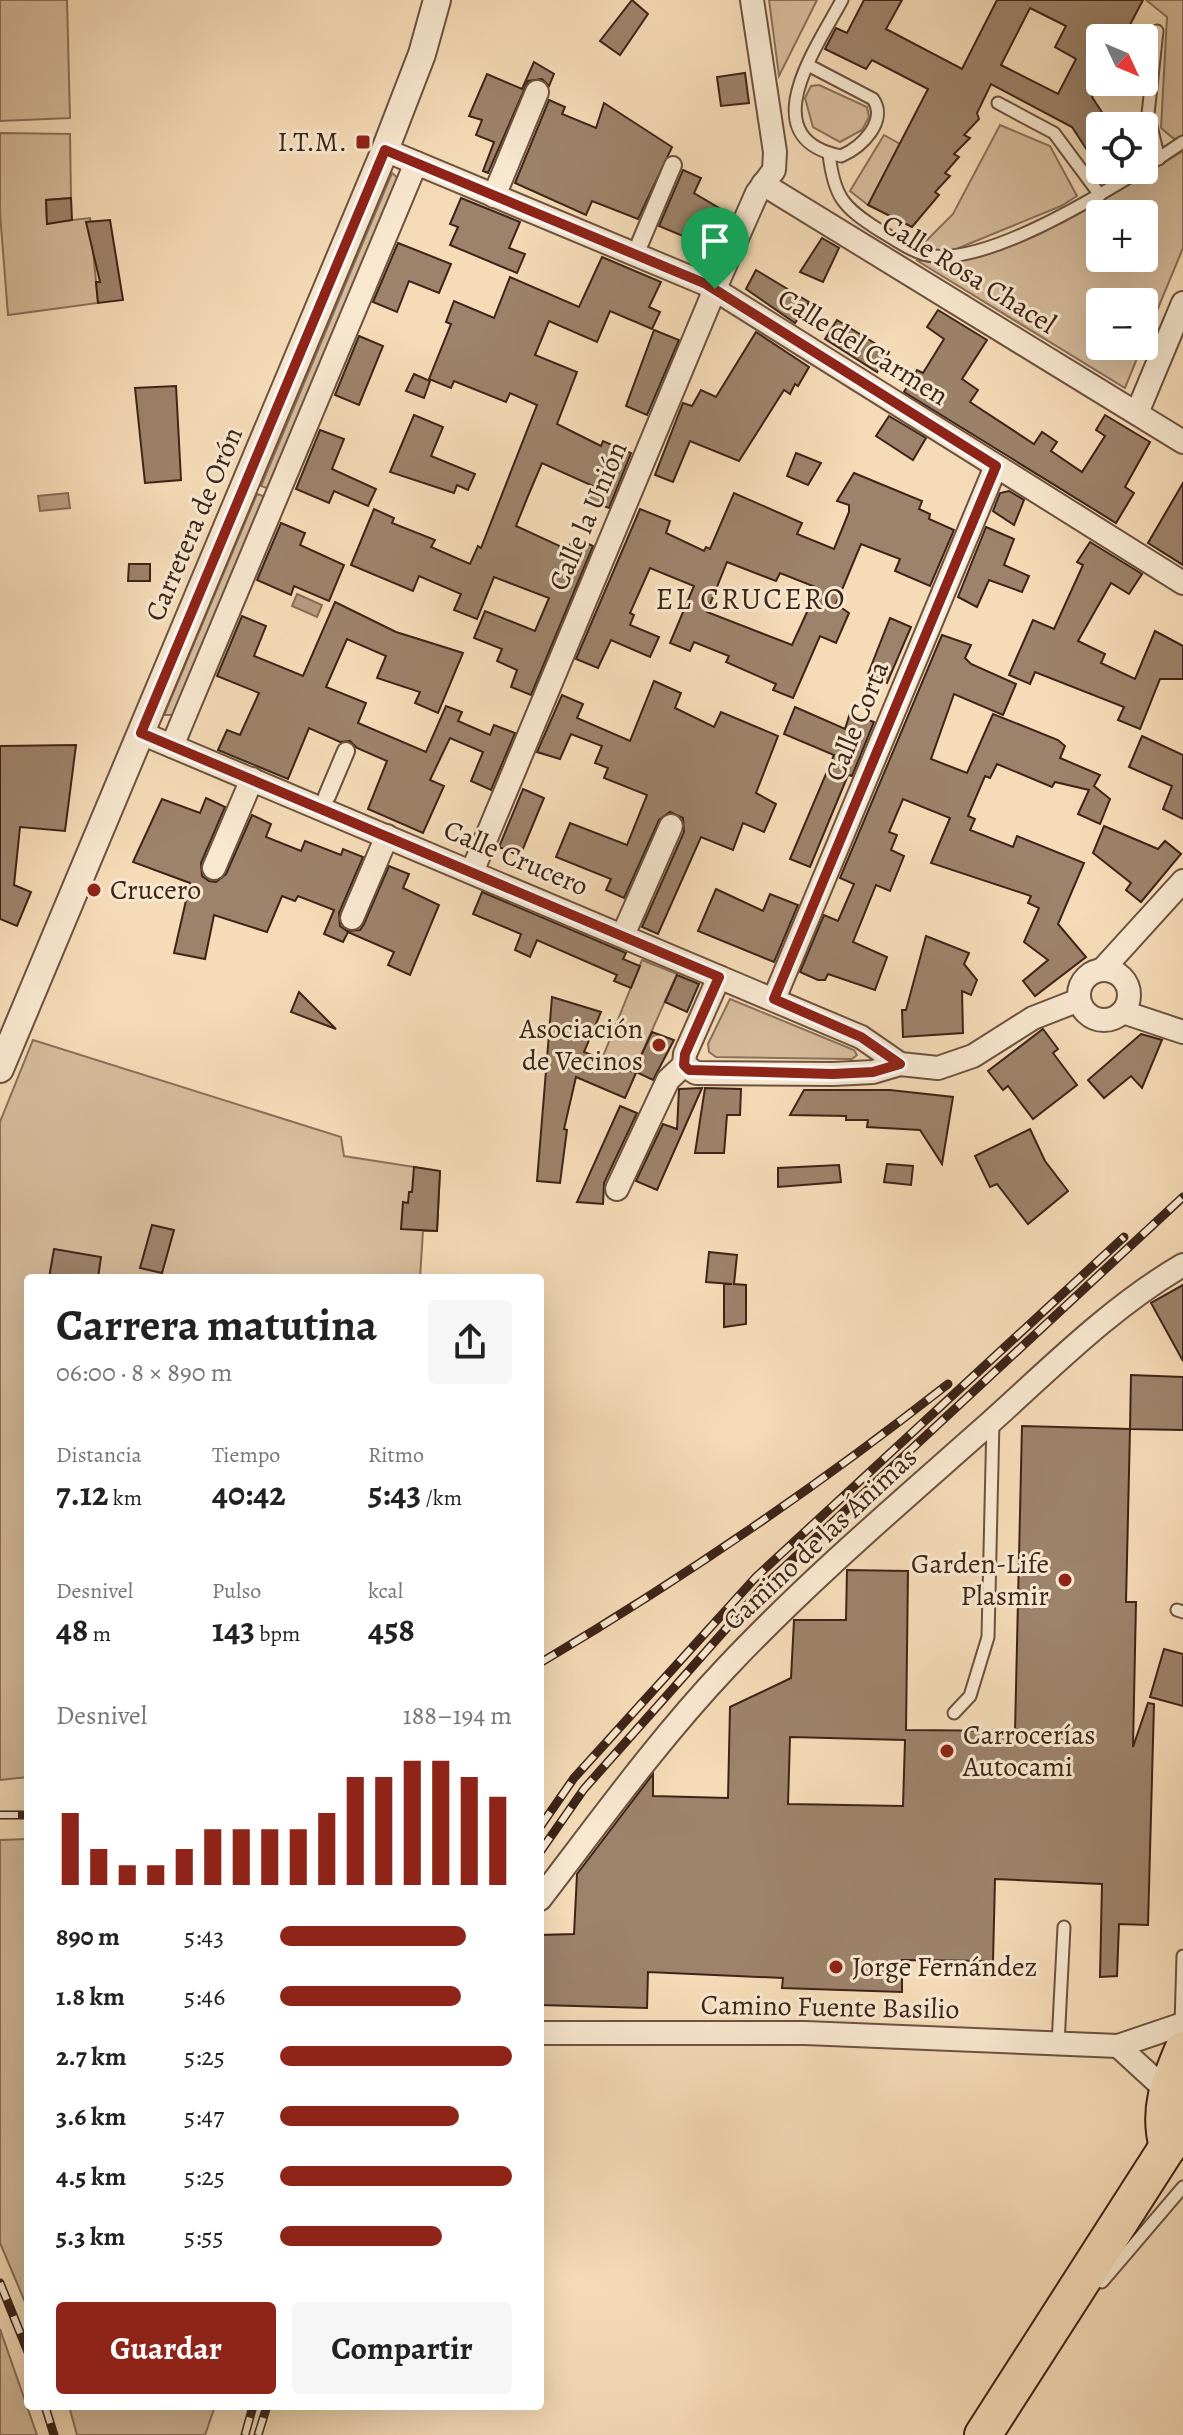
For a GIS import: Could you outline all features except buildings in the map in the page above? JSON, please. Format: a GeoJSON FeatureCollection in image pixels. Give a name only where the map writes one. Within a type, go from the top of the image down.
{"type":"FeatureCollection","features":[{"type":"Feature","properties":{"kind":"highway"},"geometry":{"type":"LineString","coordinates":[[1178,2142],[1162,2126],[1166,2090],[1182,2033]]}},
{"type":"Feature","properties":{"kind":"highway"},"geometry":{"type":"LineString","coordinates":[[1005,2435],[1102,2282],[1178,2142]]}},
{"type":"Feature","properties":{"kind":"highway"},"geometry":{"type":"LineString","coordinates":[[983,2435],[1178,2142]]}},
{"type":"Feature","properties":{"kind":"street","name":"Carretera de Orón"},"geometry":{"type":"LineString","coordinates":[[0,1069],[385,150],[422,54],[437,0]]}},
{"type":"Feature","properties":{"kind":"street","name":"Calle la Unión"},"geometry":{"type":"LineString","coordinates":[[472,872],[715,289],[763,184],[774,170],[775,152],[752,0]]}},
{"type":"Feature","properties":{"kind":"street"},"geometry":{"type":"LineString","coordinates":[[494,196],[537,92]]}},
{"type":"Feature","properties":{"kind":"street","name":"Calle del Carmen"},"geometry":{"type":"LineString","coordinates":[[385,150],[715,289],[1183,583]]}},
{"type":"Feature","properties":{"kind":"street"},"geometry":{"type":"LineString","coordinates":[[172,746],[416,163]]}},
{"type":"Feature","properties":{"kind":"street"},"geometry":{"type":"LineString","coordinates":[[640,243],[673,165]]}},
{"type":"Feature","properties":{"kind":"street","name":"Calle Rosa Chacel"},"geometry":{"type":"LineString","coordinates":[[763,184],[1183,442]]}},
{"type":"Feature","properties":{"kind":"street"},"geometry":{"type":"LineString","coordinates":[[1137,413],[1183,303]]}},
{"type":"Feature","properties":{"kind":"street","name":"Calle Corta"},"geometry":{"type":"LineString","coordinates":[[774,999],[996,466]]}},
{"type":"Feature","properties":{"kind":"street","name":"Calle Crucero"},"geometry":{"type":"LineString","coordinates":[[141,733],[774,999],[861,1037],[900,1064]]}},
{"type":"Feature","properties":{"kind":"street"},"geometry":{"type":"LineString","coordinates":[[327,796],[346,751]]}},
{"type":"Feature","properties":{"kind":"street"},"geometry":{"type":"LineString","coordinates":[[214,868],[252,779]]}},
{"type":"Feature","properties":{"kind":"street"},"geometry":{"type":"LineString","coordinates":[[623,935],[671,826]]}},
{"type":"Feature","properties":{"kind":"street"},"geometry":{"type":"LineString","coordinates":[[352,918],[387,836]]}},
{"type":"Feature","properties":{"kind":"street"},"geometry":{"type":"LineString","coordinates":[[1183,881],[1102,970],[1081,983],[1079,1000],[1086,1014],[1101,1021],[1123,1012],[1183,1032]]}},
{"type":"Feature","properties":{"kind":"street"},"geometry":{"type":"LineString","coordinates":[[1102,970],[1118,974],[1128,988],[1129,996],[1123,1012]]}},
{"type":"Feature","properties":{"kind":"street"},"geometry":{"type":"LineString","coordinates":[[617,1189],[665,1086],[684,1065],[685,1054],[719,977]]}},
{"type":"Feature","properties":{"kind":"street"},"geometry":{"type":"LineString","coordinates":[[684,1065],[696,1073],[833,1074],[873,1072],[900,1064],[938,1068],[956,1064],[1033,1018],[1079,1000]]}},
{"type":"Feature","properties":{"kind":"street","name":"Camino de las Ánimas"},"geometry":{"type":"LineString","coordinates":[[544,1894],[725,1669],[834,1562],[993,1420],[1123,1306],[1183,1265]]}},
{"type":"Feature","properties":{"kind":"street","name":"Camino Fuente Basilio"},"geometry":{"type":"LineString","coordinates":[[544,2033],[805,2033],[1118,2046],[1182,2033]]}},
{"type":"Feature","properties":{"kind":"street"},"geometry":{"type":"LineString","coordinates":[[1118,2046],[1166,2090]]}},
{"type":"Feature","properties":{"kind":"lane"},"geometry":{"type":"LineString","coordinates":[[808,65],[873,99],[878,107],[873,128],[859,146],[841,156],[829,154],[808,143],[798,124],[794,91],[842,0]]}},
{"type":"Feature","properties":{"kind":"lane"},"geometry":{"type":"LineString","coordinates":[[1150,96],[1148,114],[1159,159],[1183,142]]}},
{"type":"Feature","properties":{"kind":"lane"},"geometry":{"type":"LineString","coordinates":[[998,103],[1054,133],[1100,195]]}},
{"type":"Feature","properties":{"kind":"lane"},"geometry":{"type":"LineString","coordinates":[[829,154],[832,184],[844,204],[906,246],[931,256],[965,254],[991,246],[1118,184]]}},
{"type":"Feature","properties":{"kind":"lane"},"geometry":{"type":"LineString","coordinates":[[954,1713],[970,1696],[980,1672],[988,1637],[993,1420]]}},
{"type":"Feature","properties":{"kind":"lane"},"geometry":{"type":"LineString","coordinates":[[1058,2044],[1064,1927]]}},
{"type":"Feature","properties":{"kind":"lane"},"geometry":{"type":"LineString","coordinates":[[1182,2033],[1183,1956]]}},
{"type":"Feature","properties":{"kind":"lane"},"geometry":{"type":"LineString","coordinates":[[1102,2282],[1183,2187]]}},
{"type":"Feature","properties":{"kind":"shaded area"},"geometry":{"type":"Polygon","coordinates":[[[0,0],[67,0],[70,118],[0,121],[0,0]]]}},
{"type":"Feature","properties":{"kind":"shaded area"},"geometry":{"type":"Polygon","coordinates":[[[769,0],[817,0],[779,76],[769,0]]]}},
{"type":"Feature","properties":{"kind":"shaded area"},"geometry":{"type":"Polygon","coordinates":[[[1146,0],[1183,0],[1183,136],[1174,139],[1161,128],[1167,17],[1146,0]]]}},
{"type":"Feature","properties":{"kind":"shaded area"},"geometry":{"type":"Polygon","coordinates":[[[819,85],[867,107],[869,117],[862,130],[840,142],[813,127],[805,98],[811,86],[819,85]]]}},
{"type":"Feature","properties":{"kind":"shaded area"},"geometry":{"type":"Polygon","coordinates":[[[1000,125],[1050,146],[1077,196],[1061,206],[954,250],[936,251],[922,245],[953,214],[1000,125]]]}},
{"type":"Feature","properties":{"kind":"shaded area"},"geometry":{"type":"Polygon","coordinates":[[[0,133],[70,134],[71,198],[46,200],[47,223],[90,218],[98,303],[8,315],[0,213],[0,133]]]}},
{"type":"Feature","properties":{"kind":"shaded area"},"geometry":{"type":"Polygon","coordinates":[[[884,135],[900,144],[868,205],[850,191],[884,135]]]}},
{"type":"Feature","properties":{"kind":"shaded area"},"geometry":{"type":"Polygon","coordinates":[[[1183,151],[1183,248],[1158,308],[1158,288],[1086,288],[1086,360],[1136,360],[1125,388],[916,260],[950,261],[985,254],[1020,242],[1086,210],[1086,272],[1158,272],[1158,200],[1103,200],[1129,184],[1158,184],[1158,166],[1183,151]]]}},
{"type":"Feature","properties":{"kind":"shaded area"},"geometry":{"type":"Polygon","coordinates":[[[392,173],[399,179],[270,489],[261,486],[392,173]]]}},
{"type":"Feature","properties":{"kind":"shaded area"},"geometry":{"type":"Polygon","coordinates":[[[68,493],[70,508],[40,511],[38,496],[68,493]]]}},
{"type":"Feature","properties":{"kind":"shaded area"},"geometry":{"type":"Polygon","coordinates":[[[257,494],[266,497],[175,715],[164,715],[257,494]]]}},
{"type":"Feature","properties":{"kind":"shaded area"},"geometry":{"type":"Polygon","coordinates":[[[297,594],[322,605],[317,617],[292,606],[297,594]]]}},
{"type":"Feature","properties":{"kind":"shaded area"},"geometry":{"type":"Polygon","coordinates":[[[642,960],[677,974],[634,1071],[602,1059],[642,960]]]}},
{"type":"Feature","properties":{"kind":"shaded area"},"geometry":{"type":"Polygon","coordinates":[[[730,999],[854,1050],[857,1055],[852,1059],[716,1057],[709,1052],[708,1044],[730,999]]]}},
{"type":"Feature","properties":{"kind":"shaded area"},"geometry":{"type":"Polygon","coordinates":[[[33,1040],[341,1137],[344,1156],[440,1171],[437,1231],[423,1231],[420,1274],[24,1274],[24,1777],[0,1780],[0,1122],[33,1040]]]}},
{"type":"Feature","properties":{"kind":"shaded area"},"geometry":{"type":"Polygon","coordinates":[[[24,1839],[24,2300],[0,2243],[0,1840],[24,1839]]]}},
{"type":"Feature","properties":{"kind":"shaded area"},"geometry":{"type":"Polygon","coordinates":[[[0,2329],[24,2398],[24,2410],[28,2410],[37,2435],[0,2435],[0,2329]]]}},
{"type":"Feature","properties":{"kind":"shaded area"},"geometry":{"type":"Polygon","coordinates":[[[70,2410],[214,2410],[205,2435],[77,2435],[70,2410]]]}},
{"type":"Feature","properties":{"kind":"railway"},"geometry":{"type":"LineString","coordinates":[[544,1846],[584,1789],[764,1586],[1183,1197]]}},
{"type":"Feature","properties":{"kind":"railway"},"geometry":{"type":"LineString","coordinates":[[544,1821],[574,1778],[756,1577],[1124,1237]]}},
{"type":"Feature","properties":{"kind":"railway"},"geometry":{"type":"LineString","coordinates":[[544,1661],[748,1530],[948,1384]]}},
{"type":"Feature","properties":{"kind":"railway"},"geometry":{"type":"LineString","coordinates":[[0,1815],[24,1815]]}},
{"type":"Feature","properties":{"kind":"railway"},"geometry":{"type":"LineString","coordinates":[[0,2283],[24,2342]]}},
{"type":"Feature","properties":{"kind":"railway"},"geometry":{"type":"LineString","coordinates":[[46,2410],[54,2435]]}},
{"type":"Feature","properties":{"kind":"railway"},"geometry":{"type":"LineString","coordinates":[[245,2435],[252,2410]]}},
{"type":"Feature","properties":{"kind":"railway"},"geometry":{"type":"LineString","coordinates":[[258,2435],[266,2410]]}},
{"type":"Feature","properties":{"kind":"place","name":"I.T.M."},"geometry":{"type":"Point","coordinates":[363,142]}},
{"type":"Feature","properties":{"kind":"place","name":"Crucero"},"geometry":{"type":"Point","coordinates":[94,890]}},
{"type":"Feature","properties":{"kind":"place","name":"Asociación de Vecinos"},"geometry":{"type":"Point","coordinates":[659,1045]}},
{"type":"Feature","properties":{"kind":"place","name":"Garden-Life Plasmir"},"geometry":{"type":"Point","coordinates":[1065,1580]}},
{"type":"Feature","properties":{"kind":"place","name":"Carrocerías Autocami"},"geometry":{"type":"Point","coordinates":[947,1751]}},
{"type":"Feature","properties":{"kind":"place","name":"Jorge Fernández"},"geometry":{"type":"Point","coordinates":[836,1967]}},
{"type":"Feature","properties":{"kind":"district","name":"EL CRUCERO"},"geometry":{"type":"Point","coordinates":[751,599]}},
{"type":"Feature","properties":{"kind":"route"},"geometry":{"type":"LineString","coordinates":[[385,150],[715,289],[996,466],[774,999],[861,1037],[887,1052],[900,1064],[873,1072],[725,1074],[689,1070],[684,1065],[685,1054],[719,977],[141,733],[385,150]]}}]}
